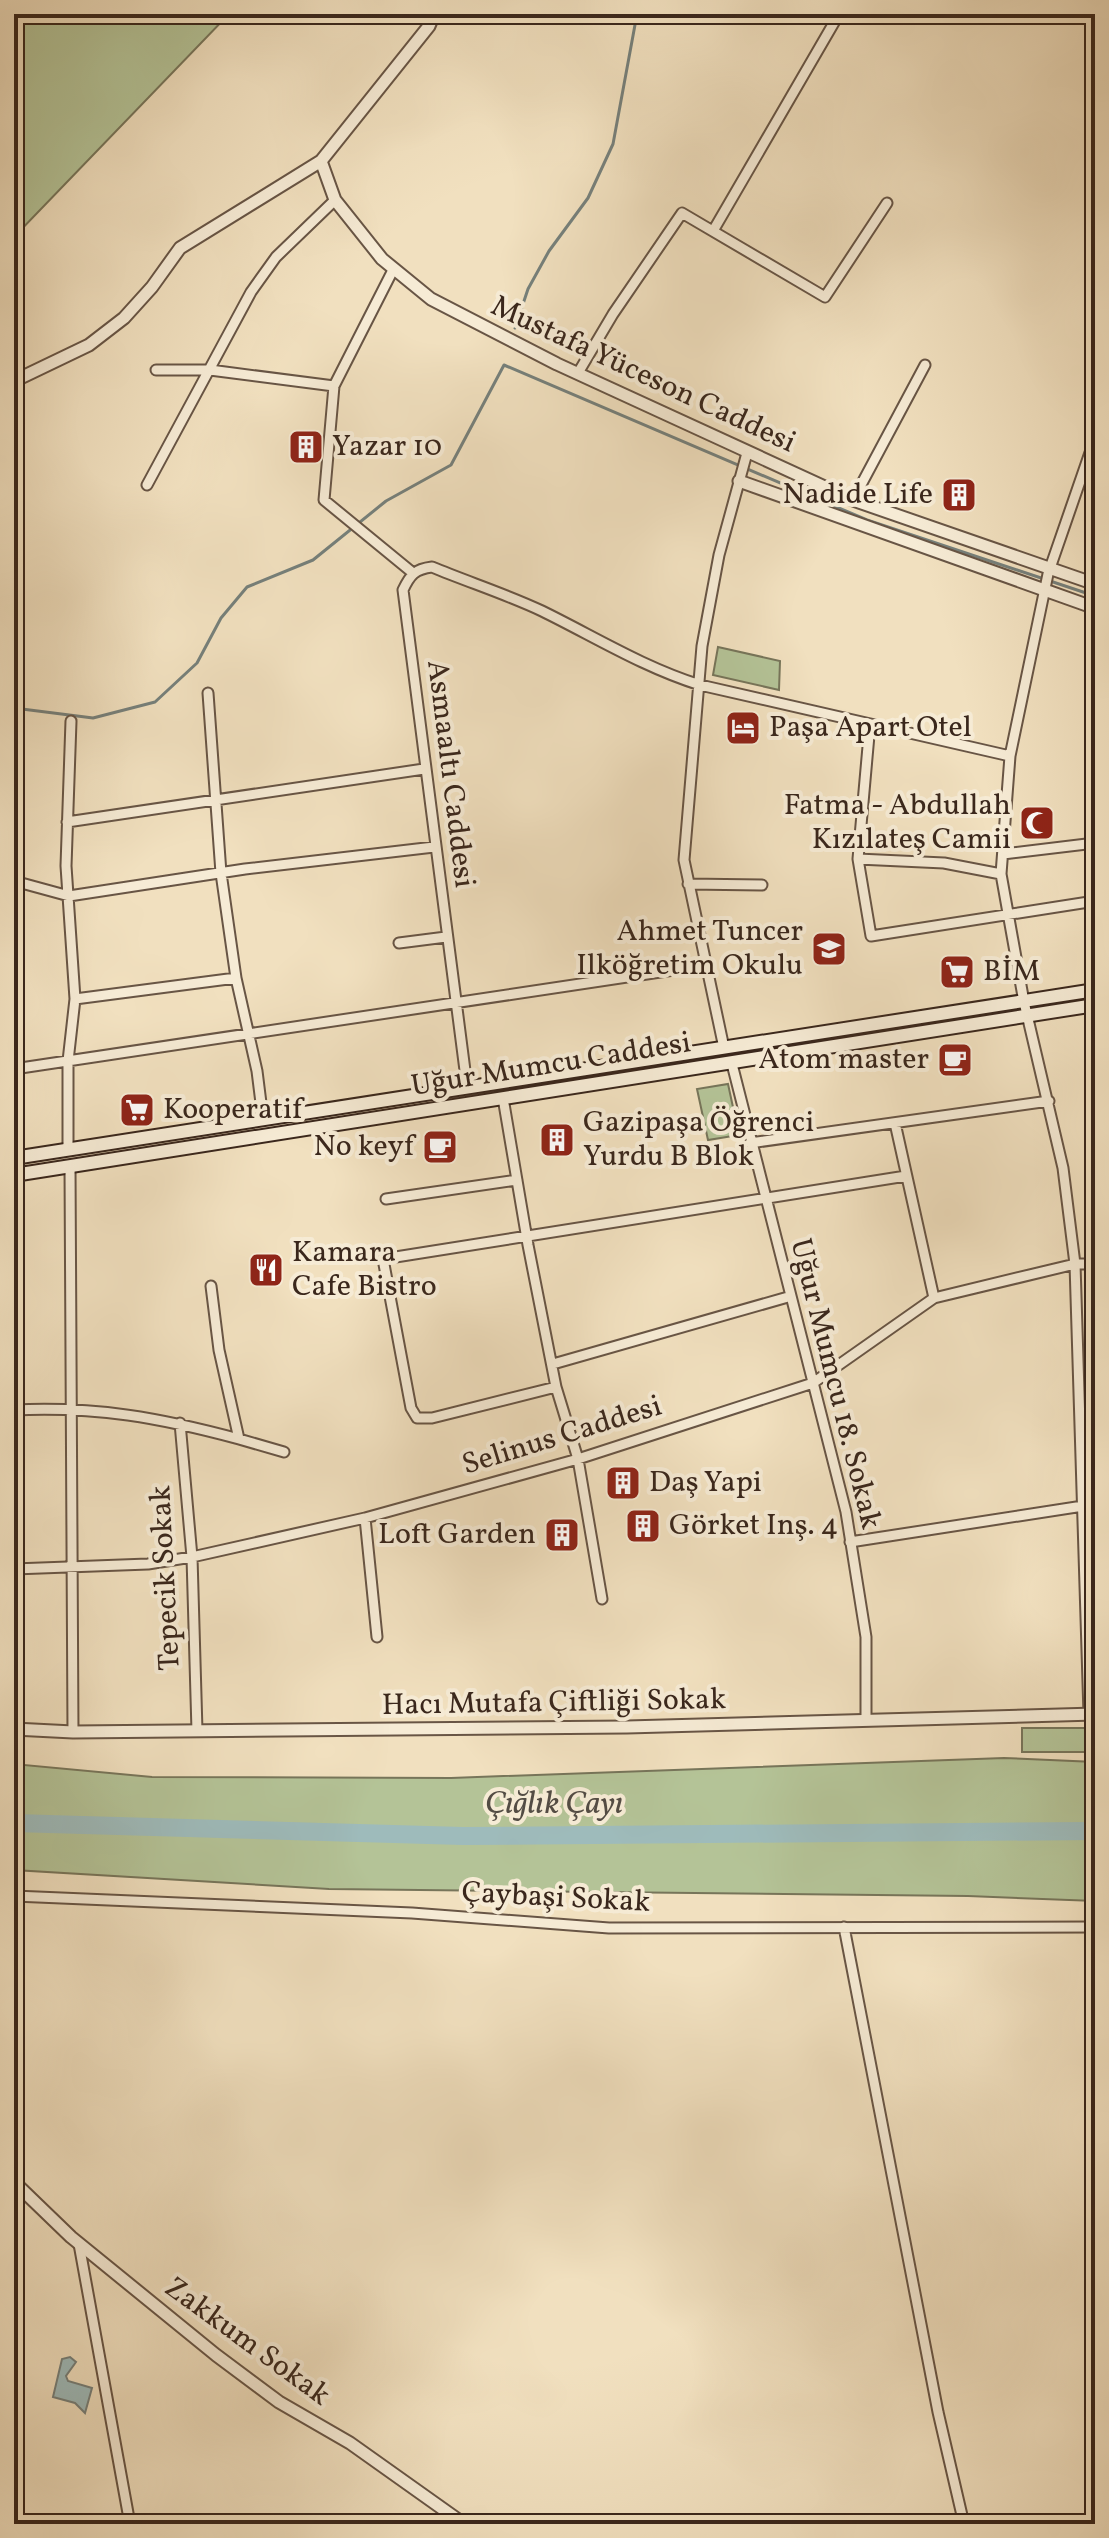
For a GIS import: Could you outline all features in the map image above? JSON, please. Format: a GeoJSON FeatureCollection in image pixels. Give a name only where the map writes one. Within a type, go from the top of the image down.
{"type":"FeatureCollection","features":[{"type":"Feature","properties":{"kind":"main road","name":"Uğur Mumcu Caddesi"},"geometry":{"type":"LineString","coordinates":[[14,1158],[1095,990]]}},
{"type":"Feature","properties":{"kind":"main road","name":"Uğur Mumcu Caddesi"},"geometry":{"type":"LineString","coordinates":[[14,1175],[1095,1005]]}},
{"type":"Feature","properties":{"kind":"main road"},"geometry":{"type":"LineString","coordinates":[[68,1149],[70,1166]]}},
{"type":"Feature","properties":{"kind":"street"},"geometry":{"type":"LineString","coordinates":[[14,381],[89,345],[124,318],[152,287],[180,248],[321,161],[429,26],[434,14]]}},
{"type":"Feature","properties":{"kind":"street"},"geometry":{"type":"LineString","coordinates":[[713,231],[839,14]]}},
{"type":"Feature","properties":{"kind":"street","name":"Mustafa Yüceson Caddesi"},"geometry":{"type":"LineString","coordinates":[[321,161],[335,200],[393,270],[431,299],[747,453],[853,500],[1048,579],[1095,608]]}},
{"type":"Feature","properties":{"kind":"street"},"geometry":{"type":"LineString","coordinates":[[147,485],[251,292],[276,257],[335,200]]}},
{"type":"Feature","properties":{"kind":"street"},"geometry":{"type":"LineString","coordinates":[[578,373],[613,314],[682,213],[825,297],[887,203]]}},
{"type":"Feature","properties":{"kind":"street"},"geometry":{"type":"LineString","coordinates":[[393,270],[334,386],[324,500],[413,573],[432,567],[541,611],[666,674],[700,685],[1010,756]]}},
{"type":"Feature","properties":{"kind":"street"},"geometry":{"type":"LineString","coordinates":[[853,500],[925,365]]}},
{"type":"Feature","properties":{"kind":"street"},"geometry":{"type":"LineString","coordinates":[[156,370],[210,370],[334,386]]}},
{"type":"Feature","properties":{"kind":"street"},"geometry":{"type":"LineString","coordinates":[[1092,1714],[1075,1264],[1049,1101],[1024,1002],[1001,874],[1010,756],[1048,579],[1095,438]]}},
{"type":"Feature","properties":{"kind":"street"},"geometry":{"type":"LineString","coordinates":[[724,1048],[684,860],[702,646],[719,555],[747,453]]}},
{"type":"Feature","properties":{"kind":"street","name":"Mustafa Yüceson Caddesi"},"geometry":{"type":"LineString","coordinates":[[740,477],[1048,579],[1095,584]]}},
{"type":"Feature","properties":{"kind":"street","name":"Asmaaltı Caddesi"},"geometry":{"type":"LineString","coordinates":[[413,573],[403,590],[467,1086]]}},
{"type":"Feature","properties":{"kind":"street"},"geometry":{"type":"LineString","coordinates":[[208,693],[221,873],[236,978],[257,1071],[263,1119]]}},
{"type":"Feature","properties":{"kind":"street"},"geometry":{"type":"LineString","coordinates":[[68,1149],[68,1061],[75,999],[67,822],[71,721]]}},
{"type":"Feature","properties":{"kind":"street"},"geometry":{"type":"LineString","coordinates":[[870,724],[858,859],[871,936],[1095,901]]}},
{"type":"Feature","properties":{"kind":"street"},"geometry":{"type":"LineString","coordinates":[[67,822],[424,769]]}},
{"type":"Feature","properties":{"kind":"street"},"geometry":{"type":"LineString","coordinates":[[1003,854],[1095,843]]}},
{"type":"Feature","properties":{"kind":"street"},"geometry":{"type":"LineString","coordinates":[[14,881],[69,896],[221,873],[434,847]]}},
{"type":"Feature","properties":{"kind":"street"},"geometry":{"type":"LineString","coordinates":[[858,859],[944,863],[1001,874]]}},
{"type":"Feature","properties":{"kind":"street"},"geometry":{"type":"LineString","coordinates":[[688,884],[762,885]]}},
{"type":"Feature","properties":{"kind":"street"},"geometry":{"type":"LineString","coordinates":[[399,943],[446,937]]}},
{"type":"Feature","properties":{"kind":"street"},"geometry":{"type":"LineString","coordinates":[[14,1069],[707,965]]}},
{"type":"Feature","properties":{"kind":"street"},"geometry":{"type":"LineString","coordinates":[[75,999],[236,978]]}},
{"type":"Feature","properties":{"kind":"street","name":"Uğur Mumcu 18. Sokak"},"geometry":{"type":"LineString","coordinates":[[732,1064],[850,1542],[866,1637],[866,1719]]}},
{"type":"Feature","properties":{"kind":"street"},"geometry":{"type":"LineString","coordinates":[[503,1098],[556,1387],[578,1459],[602,1599]]}},
{"type":"Feature","properties":{"kind":"street"},"geometry":{"type":"LineString","coordinates":[[750,1143],[1049,1101]]}},
{"type":"Feature","properties":{"kind":"street"},"geometry":{"type":"LineString","coordinates":[[895,1123],[934,1298]]}},
{"type":"Feature","properties":{"kind":"street"},"geometry":{"type":"LineString","coordinates":[[70,1166],[73,1732]]}},
{"type":"Feature","properties":{"kind":"street"},"geometry":{"type":"LineString","coordinates":[[556,1387],[426,1419],[417,1418],[411,1408],[383,1259],[906,1176]]}},
{"type":"Feature","properties":{"kind":"street"},"geometry":{"type":"LineString","coordinates":[[386,1199],[517,1180]]}},
{"type":"Feature","properties":{"kind":"street","name":"Selinus Caddesi"},"geometry":{"type":"LineString","coordinates":[[14,1569],[148,1564],[192,1557],[365,1518],[578,1459],[813,1383],[934,1298],[1075,1264],[1095,1264]]}},
{"type":"Feature","properties":{"kind":"street"},"geometry":{"type":"LineString","coordinates":[[211,1286],[219,1350],[239,1439]]}},
{"type":"Feature","properties":{"kind":"street"},"geometry":{"type":"LineString","coordinates":[[553,1364],[788,1297]]}},
{"type":"Feature","properties":{"kind":"street"},"geometry":{"type":"LineString","coordinates":[[14,1410],[71,1407],[124,1412],[180,1423],[284,1452]]}},
{"type":"Feature","properties":{"kind":"street","name":"Tepecik Sokak"},"geometry":{"type":"LineString","coordinates":[[180,1423],[192,1557],[197,1731]]}},
{"type":"Feature","properties":{"kind":"street"},"geometry":{"type":"LineString","coordinates":[[850,1542],[1083,1506],[1095,1507]]}},
{"type":"Feature","properties":{"kind":"street"},"geometry":{"type":"LineString","coordinates":[[365,1518],[377,1637]]}},
{"type":"Feature","properties":{"kind":"street","name":"Hacı Mutafa Çiftliği Sokak"},"geometry":{"type":"LineString","coordinates":[[14,1729],[73,1732],[627,1727],[1092,1714]]}},
{"type":"Feature","properties":{"kind":"street","name":"Çaybaşi Sokak"},"geometry":{"type":"LineString","coordinates":[[14,1896],[412,1913],[609,1928],[1095,1927]]}},
{"type":"Feature","properties":{"kind":"street"},"geometry":{"type":"LineString","coordinates":[[844,1927],[938,2412],[964,2524]]}},
{"type":"Feature","properties":{"kind":"street","name":"Zakkum Sokak"},"geometry":{"type":"LineString","coordinates":[[14,2182],[79,2244],[279,2402],[350,2443],[464,2524]]}},
{"type":"Feature","properties":{"kind":"street"},"geometry":{"type":"LineString","coordinates":[[79,2244],[130,2524]]}},
{"type":"Feature","properties":{"kind":"green space"},"geometry":{"type":"Polygon","coordinates":[[[14,14],[229,14],[14,237],[14,14]]]}},
{"type":"Feature","properties":{"kind":"green space"},"geometry":{"type":"Polygon","coordinates":[[[718,647],[780,661],[779,690],[713,675],[718,647]]]}},
{"type":"Feature","properties":{"kind":"green space"},"geometry":{"type":"Polygon","coordinates":[[[728,1084],[739,1135],[708,1140],[697,1089],[728,1084]]]}},
{"type":"Feature","properties":{"kind":"green space"},"geometry":{"type":"Polygon","coordinates":[[[1022,1728],[1095,1728],[1095,1752],[1022,1752],[1022,1728]]]}},
{"type":"Feature","properties":{"kind":"green space"},"geometry":{"type":"Polygon","coordinates":[[[1004,1758],[1095,1762],[1095,1901],[968,1896],[329,1889],[14,1870],[14,1764],[152,1777],[451,1778],[1004,1758]]]}},
{"type":"Feature","properties":{"kind":"water"},"geometry":{"type":"Polygon","coordinates":[[[70,2357],[76,2362],[66,2376],[68,2381],[92,2388],[85,2413],[75,2403],[53,2397],[62,2359],[70,2357]]]}},
{"type":"Feature","properties":{"kind":"waterway"},"geometry":{"type":"LineString","coordinates":[[515,328],[528,289],[549,251],[588,198],[613,144],[637,14]]}},
{"type":"Feature","properties":{"kind":"waterway"},"geometry":{"type":"LineString","coordinates":[[14,708],[93,718],[155,702],[197,663],[221,618],[247,587],[313,560],[386,501],[451,465],[504,365],[867,520],[1095,596]]}},
{"type":"Feature","properties":{"kind":"waterway","name":"Çığlık Çayı"},"geometry":{"type":"LineString","coordinates":[[14,1823],[463,1836],[1095,1831]]}},
{"type":"Feature","properties":{"kind":"place","name":"Yazar 10"},"geometry":{"type":"Point","coordinates":[306,447]}},
{"type":"Feature","properties":{"kind":"place","name":"Nadide Life"},"geometry":{"type":"Point","coordinates":[959,495]}},
{"type":"Feature","properties":{"kind":"place","name":"Paşa Apart Otel"},"geometry":{"type":"Point","coordinates":[743,728]}},
{"type":"Feature","properties":{"kind":"place","name":"Fatma - Abdullah Kızılateş Camii"},"geometry":{"type":"Point","coordinates":[1037,823]}},
{"type":"Feature","properties":{"kind":"place","name":"Ahmet Tuncer Ilköğretim Okulu"},"geometry":{"type":"Point","coordinates":[829,949]}},
{"type":"Feature","properties":{"kind":"place","name":"BİM"},"geometry":{"type":"Point","coordinates":[957,972]}},
{"type":"Feature","properties":{"kind":"place","name":"Atom master"},"geometry":{"type":"Point","coordinates":[955,1060]}},
{"type":"Feature","properties":{"kind":"place","name":"Kooperatif"},"geometry":{"type":"Point","coordinates":[137,1110]}},
{"type":"Feature","properties":{"kind":"place","name":"Gazipaşa Öğrenci Yurdu B Blok"},"geometry":{"type":"Point","coordinates":[557,1140]}},
{"type":"Feature","properties":{"kind":"place","name":"No keyf"},"geometry":{"type":"Point","coordinates":[440,1147]}},
{"type":"Feature","properties":{"kind":"place","name":"Kamara Cafe Bistro"},"geometry":{"type":"Point","coordinates":[266,1270]}},
{"type":"Feature","properties":{"kind":"place","name":"Daş Yapi"},"geometry":{"type":"Point","coordinates":[623,1483]}},
{"type":"Feature","properties":{"kind":"place","name":"Görket Inş. 4"},"geometry":{"type":"Point","coordinates":[643,1526]}},
{"type":"Feature","properties":{"kind":"place","name":"Loft Garden"},"geometry":{"type":"Point","coordinates":[562,1535]}}]}
